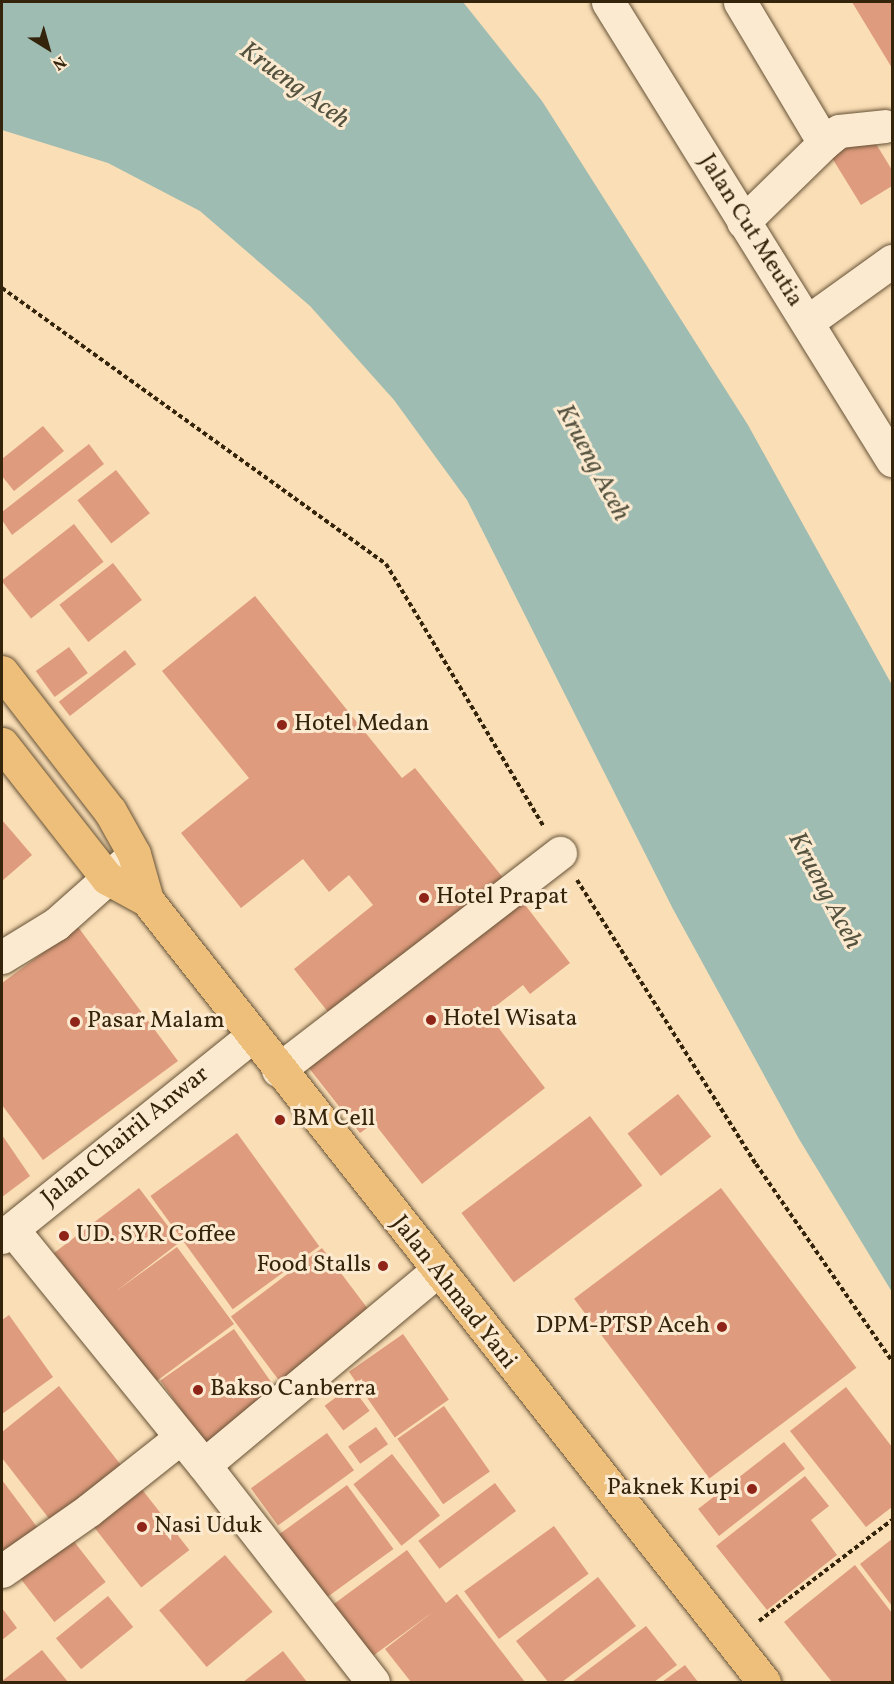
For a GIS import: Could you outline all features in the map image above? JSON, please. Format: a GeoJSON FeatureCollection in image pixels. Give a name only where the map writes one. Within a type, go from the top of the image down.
{"type":"FeatureCollection","features":[{"type":"Feature","properties":{"kind":"main road","name":"Jalan Ahmad Yani"},"geometry":{"type":"LineString","coordinates":[[2,672],[110,811],[134,854],[147,900],[436,1272],[764,1683]]}},
{"type":"Feature","properties":{"kind":"main road","name":"Jalan Ahmad Yani"},"geometry":{"type":"LineString","coordinates":[[2,744],[107,878],[147,900]]}},
{"type":"Feature","properties":{"kind":"street","name":"Jalan Cut Meutia"},"geometry":{"type":"LineString","coordinates":[[608,2],[743,222],[891,455]]}},
{"type":"Feature","properties":{"kind":"street"},"geometry":{"type":"LineString","coordinates":[[740,2],[824,143]]}},
{"type":"Feature","properties":{"kind":"street"},"geometry":{"type":"LineString","coordinates":[[743,222],[839,131],[885,126]]}},
{"type":"Feature","properties":{"kind":"street"},"geometry":{"type":"LineString","coordinates":[[807,322],[892,261]]}},
{"type":"Feature","properties":{"kind":"street"},"geometry":{"type":"LineString","coordinates":[[278,1070],[560,853]]}},
{"type":"Feature","properties":{"kind":"street"},"geometry":{"type":"LineString","coordinates":[[2,957],[56,924],[134,854]]}},
{"type":"Feature","properties":{"kind":"street","name":"Jalan Chairil Anwar"},"geometry":{"type":"LineString","coordinates":[[7,1233],[251,1036]]}},
{"type":"Feature","properties":{"kind":"street"},"geometry":{"type":"LineString","coordinates":[[7,1233],[204,1465],[373,1683]]}},
{"type":"Feature","properties":{"kind":"street"},"geometry":{"type":"LineString","coordinates":[[204,1465],[436,1272]]}},
{"type":"Feature","properties":{"kind":"street"},"geometry":{"type":"LineString","coordinates":[[2,1571],[89,1510],[181,1437]]}},
{"type":"Feature","properties":{"kind":"path"},"geometry":{"type":"LineString","coordinates":[[2,288],[13,293],[386,564],[560,853],[756,1164],[892,1361]]}},
{"type":"Feature","properties":{"kind":"path"},"geometry":{"type":"LineString","coordinates":[[732,1642],[892,1520]]}},
{"type":"Feature","properties":{"kind":"water","name":"Krueng Aceh"},"geometry":{"type":"Polygon","coordinates":[[[2,2],[463,2],[542,101],[748,425],[892,685],[892,1292],[799,1139],[673,909],[467,500],[394,400],[310,306],[200,211],[108,163],[2,130],[2,2]]]}},
{"type":"Feature","properties":{"kind":"building"},"geometry":{"type":"Polygon","coordinates":[[[852,2],[892,2],[892,68],[852,2]]]}},
{"type":"Feature","properties":{"kind":"building"},"geometry":{"type":"Polygon","coordinates":[[[867,129],[892,170],[892,186],[861,205],[829,153],[867,129]]]}},
{"type":"Feature","properties":{"kind":"building"},"geometry":{"type":"Polygon","coordinates":[[[43,426],[64,451],[14,491],[2,476],[2,459],[43,426]]]}},
{"type":"Feature","properties":{"kind":"building"},"geometry":{"type":"Polygon","coordinates":[[[89,444],[104,464],[12,535],[2,520],[2,512],[89,444]]]}},
{"type":"Feature","properties":{"kind":"building"},"geometry":{"type":"Polygon","coordinates":[[[116,470],[150,513],[111,544],[77,500],[116,470]]]}},
{"type":"Feature","properties":{"kind":"building"},"geometry":{"type":"Polygon","coordinates":[[[74,524],[104,562],[31,618],[2,580],[74,524]]]}},
{"type":"Feature","properties":{"kind":"building"},"geometry":{"type":"Polygon","coordinates":[[[113,563],[142,600],[88,642],[59,605],[113,563]]]}},
{"type":"Feature","properties":{"kind":"building"},"geometry":{"type":"Polygon","coordinates":[[[255,596],[402,778],[415,768],[504,879],[332,1017],[294,969],[373,905],[349,875],[329,892],[303,859],[241,908],[181,833],[249,778],[162,671],[255,596]]]}},
{"type":"Feature","properties":{"kind":"building"},"geometry":{"type":"Polygon","coordinates":[[[69,647],[88,673],[55,697],[36,671],[69,647]]]}},
{"type":"Feature","properties":{"kind":"building"},"geometry":{"type":"Polygon","coordinates":[[[125,650],[136,664],[70,716],[59,702],[125,650]]]}},
{"type":"Feature","properties":{"kind":"building"},"geometry":{"type":"Polygon","coordinates":[[[2,820],[32,855],[2,881],[2,820]]]}},
{"type":"Feature","properties":{"kind":"building","name":"Hotel Wisata"},"geometry":{"type":"Polygon","coordinates":[[[522,901],[570,963],[530,994],[523,985],[487,1013],[545,1088],[422,1184],[374,1123],[360,1133],[309,1068],[522,901]]]}},
{"type":"Feature","properties":{"kind":"building","name":"Pasar Malam"},"geometry":{"type":"Polygon","coordinates":[[[78,927],[178,1061],[43,1160],[2,1105],[2,983],[78,927]]]}},
{"type":"Feature","properties":{"kind":"building"},"geometry":{"type":"Polygon","coordinates":[[[678,1094],[711,1137],[661,1176],[628,1133],[678,1094]]]}},
{"type":"Feature","properties":{"kind":"building"},"geometry":{"type":"Polygon","coordinates":[[[590,1116],[642,1185],[514,1282],[461,1213],[590,1116]]]}},
{"type":"Feature","properties":{"kind":"building"},"geometry":{"type":"Polygon","coordinates":[[[237,1133],[319,1246],[233,1309],[150,1196],[237,1133]]]}},
{"type":"Feature","properties":{"kind":"building"},"geometry":{"type":"Polygon","coordinates":[[[2,1135],[30,1176],[2,1197],[2,1135]]]}},
{"type":"Feature","properties":{"kind":"building"},"geometry":{"type":"Polygon","coordinates":[[[139,1188],[180,1242],[115,1292],[177,1247],[234,1324],[154,1383],[54,1253],[139,1188]]]}},
{"type":"Feature","properties":{"kind":"building"},"geometry":{"type":"Polygon","coordinates":[[[721,1188],[856,1368],[709,1478],[574,1299],[721,1188]]]}},
{"type":"Feature","properties":{"kind":"building"},"geometry":{"type":"Polygon","coordinates":[[[322,1248],[376,1319],[285,1388],[231,1317],[322,1248]]]}},
{"type":"Feature","properties":{"kind":"building"},"geometry":{"type":"Polygon","coordinates":[[[9,1315],[53,1377],[2,1414],[2,1320],[9,1315]]]}},
{"type":"Feature","properties":{"kind":"building"},"geometry":{"type":"Polygon","coordinates":[[[234,1329],[282,1397],[208,1449],[160,1381],[234,1329]]]}},
{"type":"Feature","properties":{"kind":"building"},"geometry":{"type":"Polygon","coordinates":[[[403,1334],[449,1400],[395,1437],[349,1372],[403,1334]]]}},
{"type":"Feature","properties":{"kind":"building"},"geometry":{"type":"Polygon","coordinates":[[[59,1386],[124,1469],[54,1525],[2,1458],[2,1432],[59,1386]]]}},
{"type":"Feature","properties":{"kind":"building"},"geometry":{"type":"Polygon","coordinates":[[[351,1386],[370,1411],[343,1431],[325,1406],[351,1386]]]}},
{"type":"Feature","properties":{"kind":"building"},"geometry":{"type":"Polygon","coordinates":[[[846,1387],[892,1447],[892,1507],[866,1527],[790,1431],[846,1387]]]}},
{"type":"Feature","properties":{"kind":"building"},"geometry":{"type":"Polygon","coordinates":[[[444,1406],[490,1472],[443,1504],[397,1439],[444,1406]]]}},
{"type":"Feature","properties":{"kind":"building"},"geometry":{"type":"Polygon","coordinates":[[[376,1427],[388,1444],[360,1464],[348,1447],[376,1427]]]}},
{"type":"Feature","properties":{"kind":"building"},"geometry":{"type":"Polygon","coordinates":[[[327,1433],[354,1470],[278,1525],[251,1488],[327,1433]]]}},
{"type":"Feature","properties":{"kind":"building","name":"Paknek Kupi"},"geometry":{"type":"Polygon","coordinates":[[[784,1442],[805,1469],[719,1536],[698,1509],[784,1442]]]}},
{"type":"Feature","properties":{"kind":"building"},"geometry":{"type":"Polygon","coordinates":[[[392,1454],[440,1515],[401,1546],[353,1484],[392,1454]]]}},
{"type":"Feature","properties":{"kind":"building"},"geometry":{"type":"Polygon","coordinates":[[[805,1476],[829,1506],[811,1520],[837,1555],[767,1610],[716,1546],[805,1476]]]}},
{"type":"Feature","properties":{"kind":"building"},"geometry":{"type":"Polygon","coordinates":[[[2,1480],[40,1531],[2,1561],[2,1480]]]}},
{"type":"Feature","properties":{"kind":"building"},"geometry":{"type":"Polygon","coordinates":[[[137,1483],[189,1550],[141,1588],[89,1521],[137,1483]]]}},
{"type":"Feature","properties":{"kind":"building"},"geometry":{"type":"Polygon","coordinates":[[[495,1483],[516,1511],[439,1569],[418,1541],[495,1483]]]}},
{"type":"Feature","properties":{"kind":"building"},"geometry":{"type":"Polygon","coordinates":[[[347,1485],[393,1549],[321,1601],[275,1537],[347,1485]]]}},
{"type":"Feature","properties":{"kind":"building"},"geometry":{"type":"Polygon","coordinates":[[[554,1526],[589,1574],[499,1639],[464,1591],[554,1526]]]}},
{"type":"Feature","properties":{"kind":"building"},"geometry":{"type":"Polygon","coordinates":[[[65,1530],[106,1582],[54,1622],[14,1570],[65,1530]]]}},
{"type":"Feature","properties":{"kind":"building"},"geometry":{"type":"Polygon","coordinates":[[[892,1539],[892,1606],[860,1564],[892,1539]]]}},
{"type":"Feature","properties":{"kind":"building"},"geometry":{"type":"Polygon","coordinates":[[[407,1550],[446,1603],[457,1594],[525,1682],[411,1682],[385,1649],[434,1611],[362,1664],[323,1612],[407,1550]]]}},
{"type":"Feature","properties":{"kind":"building"},"geometry":{"type":"Polygon","coordinates":[[[225,1555],[273,1612],[207,1667],[159,1610],[225,1555]]]}},
{"type":"Feature","properties":{"kind":"building"},"geometry":{"type":"Polygon","coordinates":[[[855,1565],[892,1613],[892,1682],[832,1682],[784,1622],[855,1565]]]}},
{"type":"Feature","properties":{"kind":"building"},"geometry":{"type":"Polygon","coordinates":[[[598,1577],[636,1626],[562,1682],[548,1682],[516,1641],[598,1577]]]}},
{"type":"Feature","properties":{"kind":"building"},"geometry":{"type":"Polygon","coordinates":[[[108,1596],[133,1627],[81,1669],[56,1638],[108,1596]]]}},
{"type":"Feature","properties":{"kind":"building"},"geometry":{"type":"Polygon","coordinates":[[[2,1608],[17,1628],[2,1640],[2,1608]]]}},
{"type":"Feature","properties":{"kind":"building"},"geometry":{"type":"Polygon","coordinates":[[[646,1626],[677,1665],[654,1682],[572,1682],[646,1626]]]}},
{"type":"Feature","properties":{"kind":"building"},"geometry":{"type":"Polygon","coordinates":[[[42,1650],[68,1682],[2,1682],[2,1681],[42,1650]]]}},
{"type":"Feature","properties":{"kind":"building"},"geometry":{"type":"Polygon","coordinates":[[[283,1651],[307,1682],[243,1682],[283,1651]]]}},
{"type":"Feature","properties":{"kind":"building"},"geometry":{"type":"Polygon","coordinates":[[[685,1665],[698,1682],[662,1682],[685,1665]]]}},
{"type":"Feature","properties":{"kind":"place","name":"Hotel Medan"},"geometry":{"type":"Point","coordinates":[282,725]}},
{"type":"Feature","properties":{"kind":"place","name":"Hotel Prapat"},"geometry":{"type":"Point","coordinates":[424,898]}},
{"type":"Feature","properties":{"kind":"place","name":"Hotel Wisata"},"geometry":{"type":"Point","coordinates":[431,1020]}},
{"type":"Feature","properties":{"kind":"place","name":"Pasar Malam"},"geometry":{"type":"Point","coordinates":[75,1022]}},
{"type":"Feature","properties":{"kind":"place","name":"BM Cell"},"geometry":{"type":"Point","coordinates":[280,1120]}},
{"type":"Feature","properties":{"kind":"place","name":"UD. SYR Coffee"},"geometry":{"type":"Point","coordinates":[64,1236]}},
{"type":"Feature","properties":{"kind":"place","name":"Food Stalls"},"geometry":{"type":"Point","coordinates":[383,1266]}},
{"type":"Feature","properties":{"kind":"place","name":"DPM-PTSP Aceh"},"geometry":{"type":"Point","coordinates":[722,1327]}},
{"type":"Feature","properties":{"kind":"place","name":"Bakso Canberra"},"geometry":{"type":"Point","coordinates":[198,1390]}},
{"type":"Feature","properties":{"kind":"place","name":"Paknek Kupi"},"geometry":{"type":"Point","coordinates":[752,1489]}},
{"type":"Feature","properties":{"kind":"place","name":"Nasi Uduk"},"geometry":{"type":"Point","coordinates":[142,1527]}}]}
